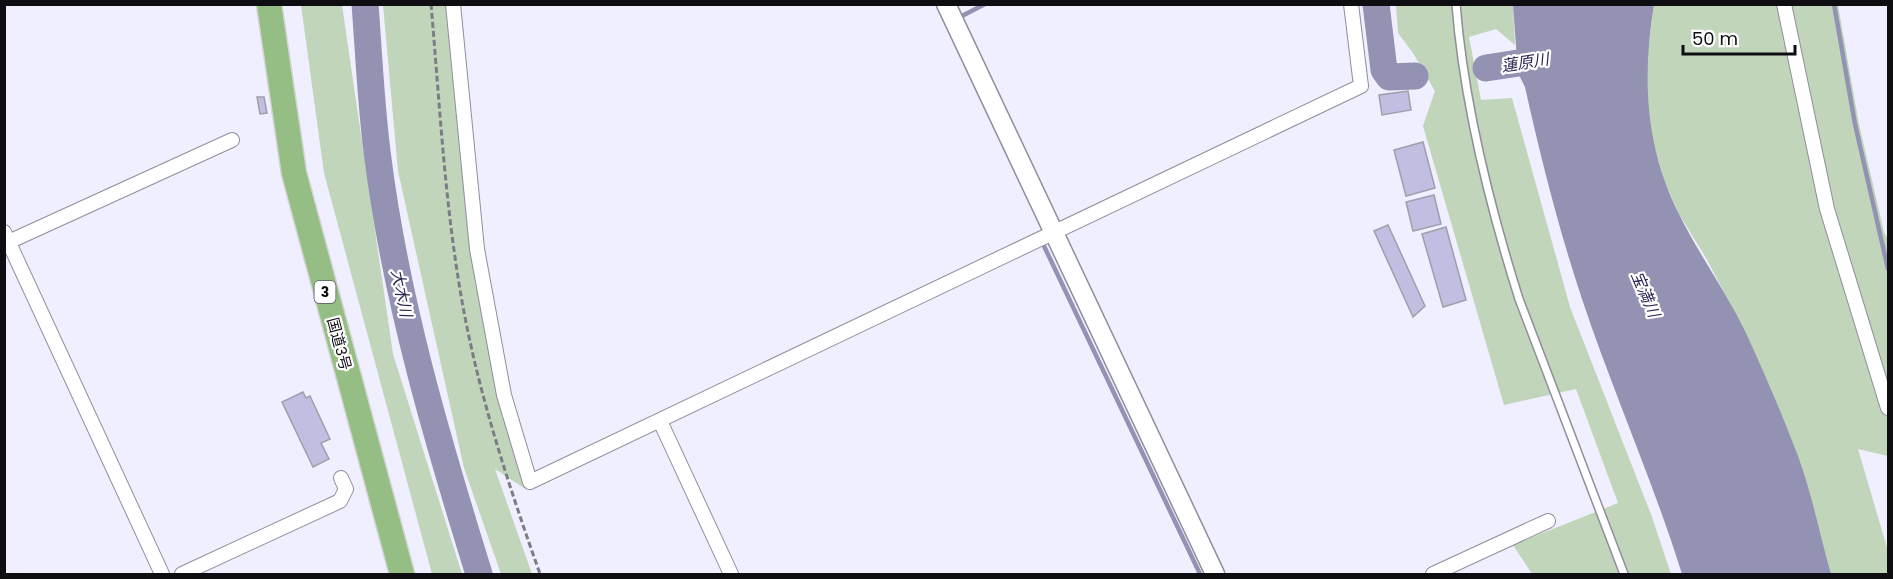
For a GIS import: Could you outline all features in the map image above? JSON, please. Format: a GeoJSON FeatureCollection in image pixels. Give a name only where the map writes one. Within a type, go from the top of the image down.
{"type":"FeatureCollection","features":[{"type":"Feature","properties":{"kind":"highway","name":"国道3号"},"geometry":{"type":"LineString","coordinates":[[269,4],[294,172],[402,574]]}},
{"type":"Feature","properties":{"kind":"street"},"geometry":{"type":"LineString","coordinates":[[453,4],[477,249],[504,395],[530,482],[1361,86],[1351,4]]}},
{"type":"Feature","properties":{"kind":"street"},"geometry":{"type":"LineString","coordinates":[[946,4],[1215,574]]}},
{"type":"Feature","properties":{"kind":"street"},"geometry":{"type":"LineString","coordinates":[[1784,4],[1827,209],[1888,408]]}},
{"type":"Feature","properties":{"kind":"street"},"geometry":{"type":"LineString","coordinates":[[162,574],[6,239],[232,140]]}},
{"type":"Feature","properties":{"kind":"street"},"geometry":{"type":"LineString","coordinates":[[660,421],[731,574]]}},
{"type":"Feature","properties":{"kind":"street"},"geometry":{"type":"LineString","coordinates":[[182,574],[340,501],[346,489],[341,478]]}},
{"type":"Feature","properties":{"kind":"street"},"geometry":{"type":"LineString","coordinates":[[1433,574],[1548,521]]}},
{"type":"Feature","properties":{"kind":"lane"},"geometry":{"type":"LineString","coordinates":[[1456,4],[1480,160],[1505,255],[1519,299],[1624,574]]}},
{"type":"Feature","properties":{"kind":"green space"},"geometry":{"type":"Polygon","coordinates":[[[301,5],[342,5],[393,354],[462,574],[432,574],[324,173],[301,5]]]}},
{"type":"Feature","properties":{"kind":"green space"},"geometry":{"type":"Polygon","coordinates":[[[383,5],[449,5],[498,391],[527,490],[495,469],[532,574],[501,574],[464,468],[398,171],[383,5]]]}},
{"type":"Feature","properties":{"kind":"green space"},"geometry":{"type":"Polygon","coordinates":[[[1396,5],[1513,5],[1515,45],[1496,29],[1469,37],[1481,100],[1512,98],[1570,307],[1652,517],[1671,574],[1532,574],[1513,545],[1618,503],[1576,389],[1504,405],[1423,126],[1435,91],[1413,53],[1398,33],[1396,5]]]}},
{"type":"Feature","properties":{"kind":"green space"},"geometry":{"type":"Polygon","coordinates":[[[1654,5],[1838,5],[1859,124],[1884,232],[1888,239],[1888,456],[1858,449],[1888,551],[1888,574],[1831,574],[1798,458],[1745,332],[1706,258],[1679,214],[1664,180],[1652,138],[1645,71],[1654,5]]]}},
{"type":"Feature","properties":{"kind":"water","name":"宝満川"},"geometry":{"type":"Polygon","coordinates":[[[1513,5],[1654,5],[1648,58],[1648,84],[1649,110],[1659,162],[1678,212],[1737,316],[1779,409],[1803,470],[1831,574],[1682,574],[1594,334],[1566,247],[1525,87],[1518,73],[1513,5]]]}},
{"type":"Feature","properties":{"kind":"building"},"geometry":{"type":"Polygon","coordinates":[[[1408,91],[1411,110],[1382,115],[1379,95],[1408,91]]]}},
{"type":"Feature","properties":{"kind":"building"},"geometry":{"type":"Polygon","coordinates":[[[257,97],[264,97],[267,113],[260,114],[257,97]]]}},
{"type":"Feature","properties":{"kind":"building"},"geometry":{"type":"Polygon","coordinates":[[[1423,142],[1435,188],[1406,196],[1394,150],[1423,142]]]}},
{"type":"Feature","properties":{"kind":"building"},"geometry":{"type":"Polygon","coordinates":[[[1434,195],[1441,224],[1413,231],[1406,202],[1434,195]]]}},
{"type":"Feature","properties":{"kind":"building"},"geometry":{"type":"Polygon","coordinates":[[[1388,225],[1425,306],[1413,317],[1374,231],[1388,225]]]}},
{"type":"Feature","properties":{"kind":"building"},"geometry":{"type":"Polygon","coordinates":[[[1446,227],[1466,300],[1443,307],[1422,234],[1446,227]]]}},
{"type":"Feature","properties":{"kind":"building"},"geometry":{"type":"Polygon","coordinates":[[[303,392],[306,398],[310,396],[330,439],[321,443],[329,459],[313,467],[282,402],[303,392]]]}},
{"type":"Feature","properties":{"kind":"waterway","name":"大木川"},"geometry":{"type":"LineString","coordinates":[[365,4],[376,140],[395,264],[433,421],[479,574]]}},
{"type":"Feature","properties":{"kind":"waterway"},"geometry":{"type":"LineString","coordinates":[[960,17],[985,4]]}},
{"type":"Feature","properties":{"kind":"waterway","name":"蓮原川"},"geometry":{"type":"LineString","coordinates":[[1376,4],[1384,70],[1389,77],[1415,76]]}},
{"type":"Feature","properties":{"kind":"waterway"},"geometry":{"type":"LineString","coordinates":[[1834,4],[1855,124],[1888,269]]}},
{"type":"Feature","properties":{"kind":"waterway","name":"蓮原川"},"geometry":{"type":"LineString","coordinates":[[1486,68],[1551,58]]}},
{"type":"Feature","properties":{"kind":"waterway"},"geometry":{"type":"LineString","coordinates":[[1389,77],[1390,86]]}},
{"type":"Feature","properties":{"kind":"waterway"},"geometry":{"type":"LineString","coordinates":[[1044,246],[1200,574]]}}]}
